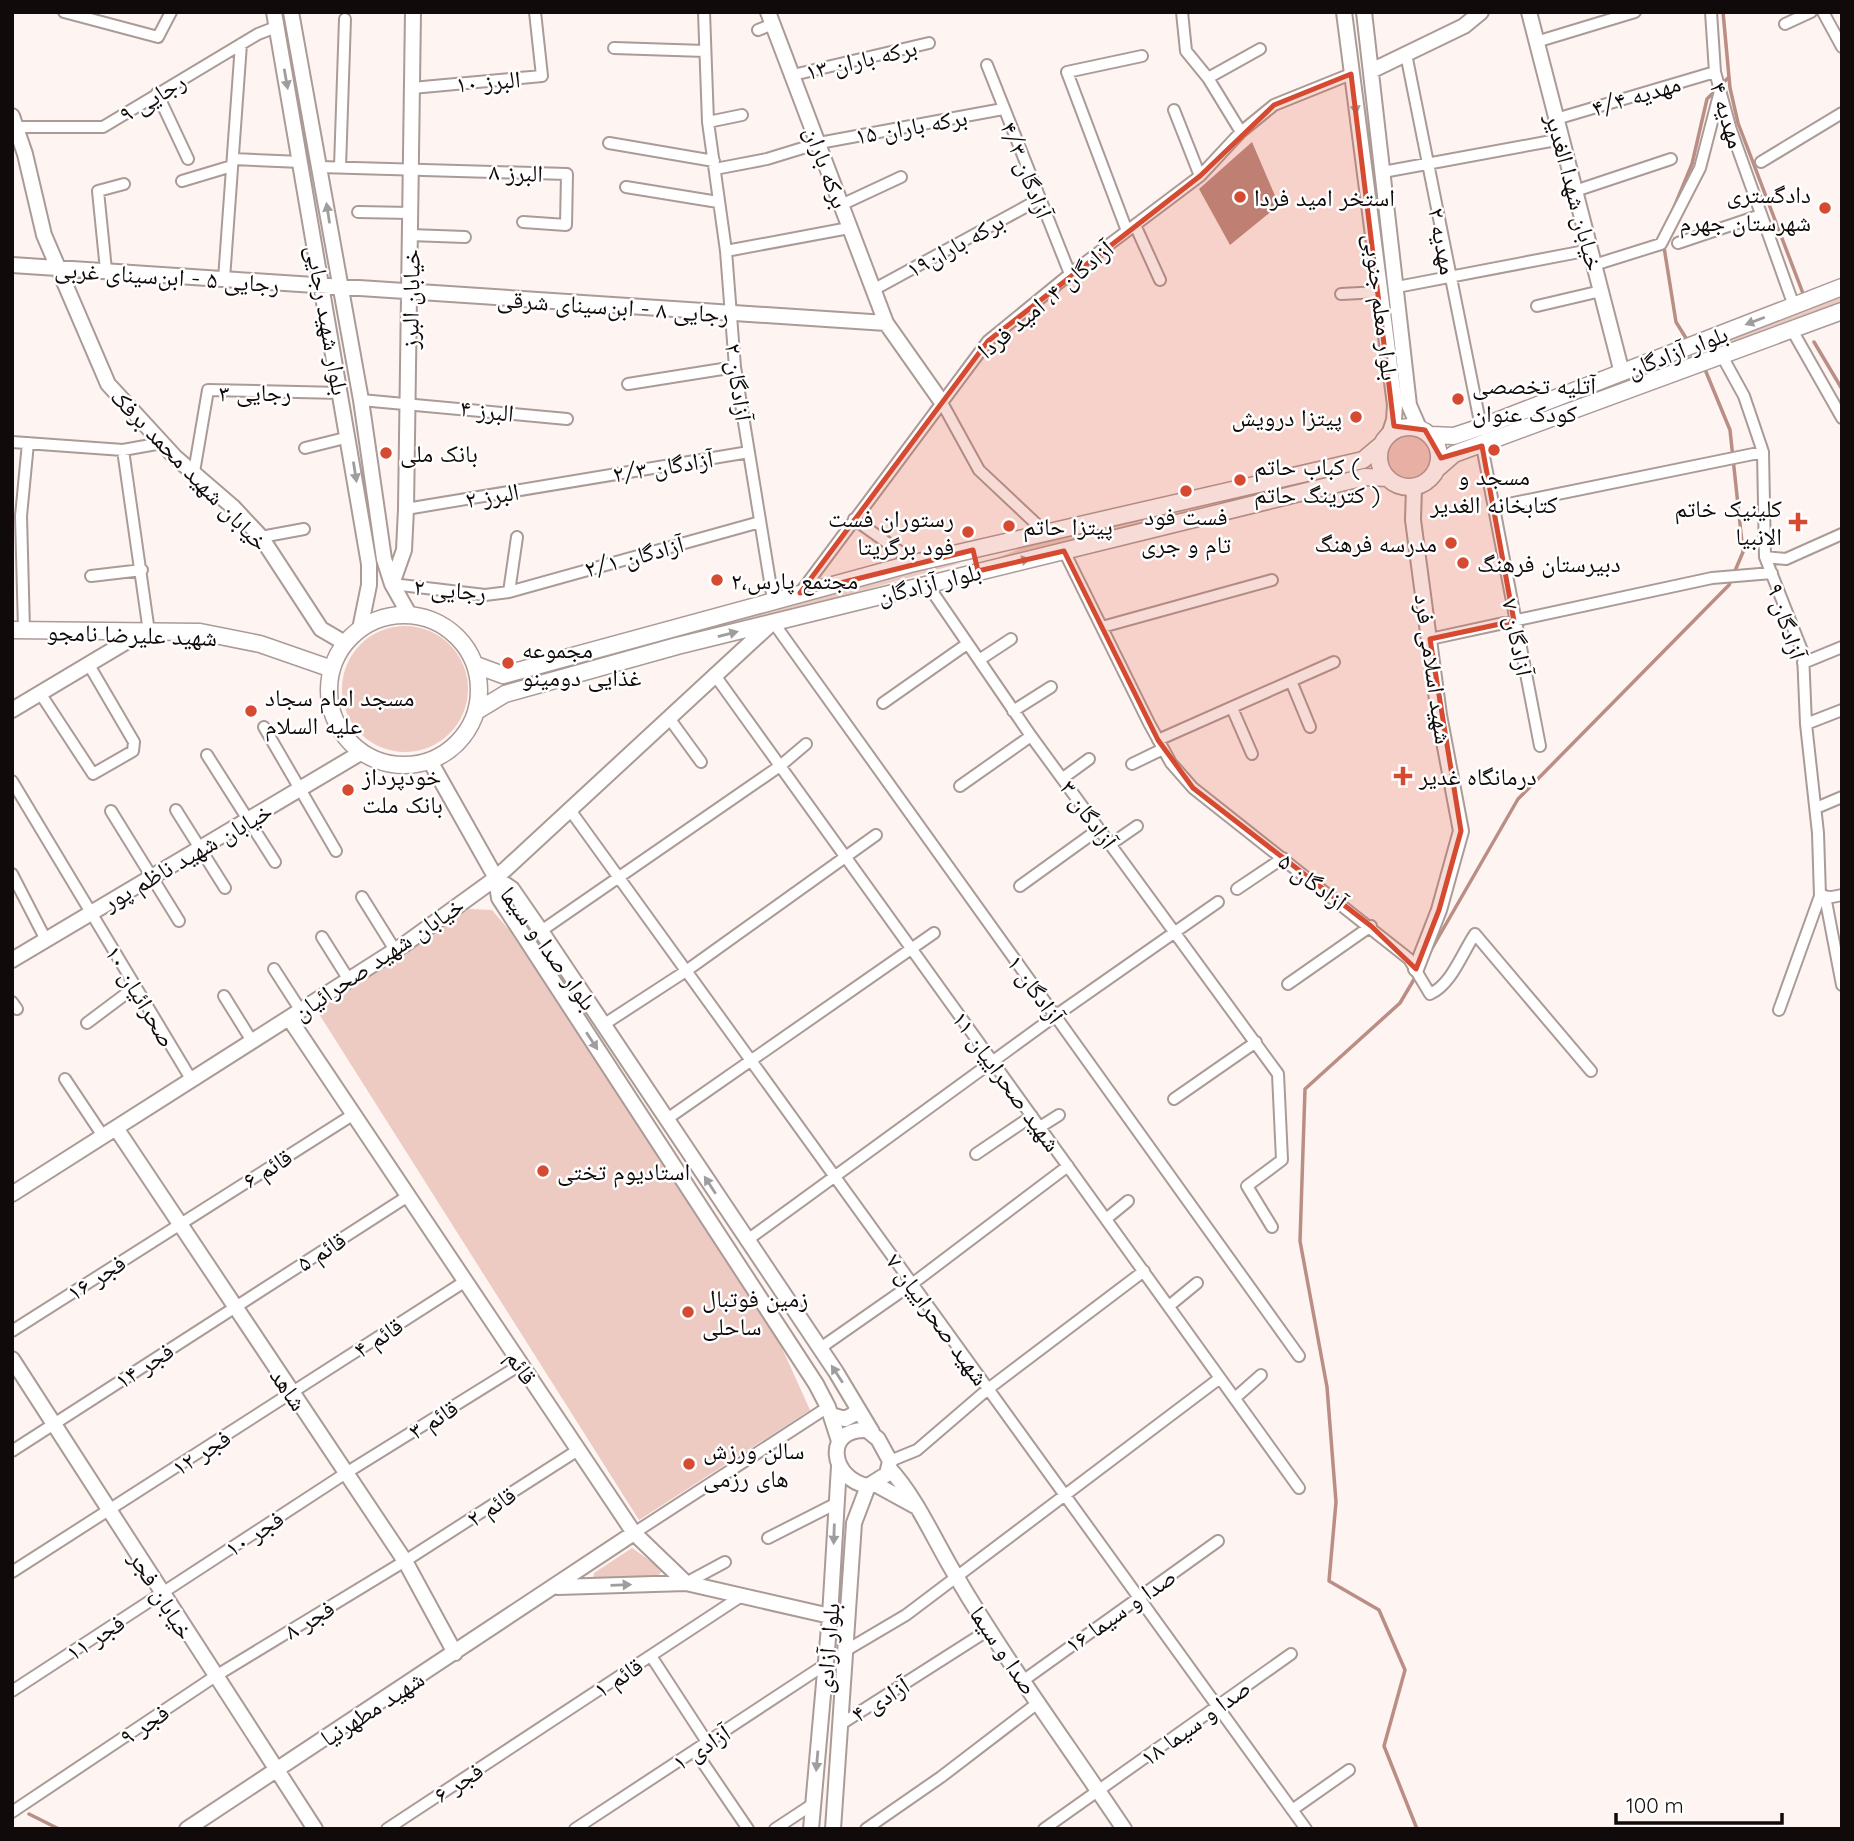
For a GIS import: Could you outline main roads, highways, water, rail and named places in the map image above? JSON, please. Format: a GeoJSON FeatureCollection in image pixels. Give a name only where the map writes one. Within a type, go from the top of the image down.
{"type":"FeatureCollection","features":[{"type":"Feature","properties":{"kind":"main road","name":"بلوار آزادگان"},"geometry":{"type":"LineString","coordinates":[[1425,432],[1454,436],[1481,427],[1842,287]]}},
{"type":"Feature","properties":{"kind":"main road","name":"بلوار آزادگان"},"geometry":{"type":"LineString","coordinates":[[1438,468],[1454,454],[1482,446],[1842,312]]}},
{"type":"Feature","properties":{"kind":"main road"},"geometry":{"type":"LineString","coordinates":[[1406,426],[1425,432],[1440,454],[1438,468],[1429,481],[1413,487],[1403,487],[1388,478],[1379,460],[1385,439],[1406,426]]}},
{"type":"Feature","properties":{"kind":"main road","name":"بلوار آزادگان"},"geometry":{"type":"LineString","coordinates":[[476,665],[502,675],[800,593],[1363,460],[1385,439]]}},
{"type":"Feature","properties":{"kind":"main road","name":"بلوار آزادگان"},"geometry":{"type":"LineString","coordinates":[[477,711],[505,694],[677,646],[1365,477],[1388,478]]}},
{"type":"Feature","properties":{"kind":"main road"},"geometry":{"type":"LineString","coordinates":[[973,550],[978,571]]}},
{"type":"Feature","properties":{"kind":"main road"},"geometry":{"type":"LineString","coordinates":[[409,614],[430,619],[450,629],[466,645],[476,665],[480,688],[477,711],[458,741],[429,761],[406,765],[383,762],[362,752],[345,736],[333,716],[329,692],[332,669],[345,643],[360,629],[391,615],[409,614]]}},
{"type":"Feature","properties":{"kind":"main road"},"geometry":{"type":"LineString","coordinates":[[690,625],[695,642]]}},
{"type":"Feature","properties":{"kind":"main road"},"geometry":{"type":"LineString","coordinates":[[673,629],[677,646]]}},
{"type":"Feature","properties":{"kind":"main road","name":"شهید علیرضا نامجو"},"geometry":{"type":"LineString","coordinates":[[18,630],[200,632],[260,644],[332,669]]}},
{"type":"Feature","properties":{"kind":"waterway"},"geometry":{"type":"LineString","coordinates":[[1723,12],[1730,88],[1738,123],[1804,296]]}},
{"type":"Feature","properties":{"kind":"waterway"},"geometry":{"type":"LineString","coordinates":[[1722,84],[1729,77]]}},
{"type":"Feature","properties":{"kind":"waterway"},"geometry":{"type":"LineString","coordinates":[[1668,222],[1692,164],[1707,99],[1716,90]]}},
{"type":"Feature","properties":{"kind":"waterway"},"geometry":{"type":"LineString","coordinates":[[1664,247],[1676,322],[1689,343]]}},
{"type":"Feature","properties":{"kind":"waterway"},"geometry":{"type":"LineString","coordinates":[[1814,342],[1842,389]]}},
{"type":"Feature","properties":{"kind":"waterway"},"geometry":{"type":"LineString","coordinates":[[1427,957],[1518,799],[1729,585],[1743,552],[1730,430],[1704,367]]}},
{"type":"Feature","properties":{"kind":"waterway"},"geometry":{"type":"LineString","coordinates":[[1416,976],[1400,1003],[1305,1089],[1300,1241],[1327,1387],[1336,1502],[1329,1581],[1379,1610],[1405,1670],[1384,1746],[1417,1829]]}},
{"type":"Feature","properties":{"kind":"waterway"},"geometry":{"type":"LineString","coordinates":[[29,1814],[59,1829]]}},
{"type":"Feature","properties":{"kind":"place","name":"استخر امید فردا"},"geometry":{"type":"Point","coordinates":[1240,197]}},
{"type":"Feature","properties":{"kind":"place","name":"دادگستری شهرستان جهرم"},"geometry":{"type":"Point","coordinates":[1825,208]}},
{"type":"Feature","properties":{"kind":"place","name":"آتلیه تخصصی کودک عنوان"},"geometry":{"type":"Point","coordinates":[1458,399]}},
{"type":"Feature","properties":{"kind":"place","name":"پیتزا درویش"},"geometry":{"type":"Point","coordinates":[1356,417]}},
{"type":"Feature","properties":{"kind":"place","name":"مسجد و کتابخانه الغدیر"},"geometry":{"type":"Point","coordinates":[1494,450]}},
{"type":"Feature","properties":{"kind":"place","name":"بانک ملی"},"geometry":{"type":"Point","coordinates":[386,453]}},
{"type":"Feature","properties":{"kind":"place","name":"کباب حاتم ( کترینگ حاتم )"},"geometry":{"type":"Point","coordinates":[1240,480]}},
{"type":"Feature","properties":{"kind":"place","name":"فست فود تام و جرى"},"geometry":{"type":"Point","coordinates":[1186,491]}},
{"type":"Feature","properties":{"kind":"place","name":"کلینیک خاتم الانبیا"},"geometry":{"type":"Point","coordinates":[1798,522]}},
{"type":"Feature","properties":{"kind":"place","name":"پیتزا حاتم"},"geometry":{"type":"Point","coordinates":[1009,526]}},
{"type":"Feature","properties":{"kind":"place","name":"رستوران فست فود برگریتا"},"geometry":{"type":"Point","coordinates":[968,532]}},
{"type":"Feature","properties":{"kind":"place","name":"مدرسه فرهنگ"},"geometry":{"type":"Point","coordinates":[1451,543]}},
{"type":"Feature","properties":{"kind":"place","name":"دبیرستان فرهنگ"},"geometry":{"type":"Point","coordinates":[1463,563]}},
{"type":"Feature","properties":{"kind":"place","name":"۲،مجتمع پارس"},"geometry":{"type":"Point","coordinates":[717,580]}},
{"type":"Feature","properties":{"kind":"place","name":"مجموعه غذایى دومینو"},"geometry":{"type":"Point","coordinates":[508,663]}},
{"type":"Feature","properties":{"kind":"place","name":"مسجد امام سجاد علیه السلام"},"geometry":{"type":"Point","coordinates":[251,711]}},
{"type":"Feature","properties":{"kind":"place","name":"درمانگاه غدیر"},"geometry":{"type":"Point","coordinates":[1403,776]}},
{"type":"Feature","properties":{"kind":"place","name":"خودپرداز بانک ملت"},"geometry":{"type":"Point","coordinates":[348,790]}},
{"type":"Feature","properties":{"kind":"place","name":"استادیوم تختی"},"geometry":{"type":"Point","coordinates":[543,1171]}},
{"type":"Feature","properties":{"kind":"place","name":"زمین فوتبال ساحلی"},"geometry":{"type":"Point","coordinates":[688,1312]}},
{"type":"Feature","properties":{"kind":"place","name":"سالن ورزش های رزمی"},"geometry":{"type":"Point","coordinates":[689,1464]}}]}
